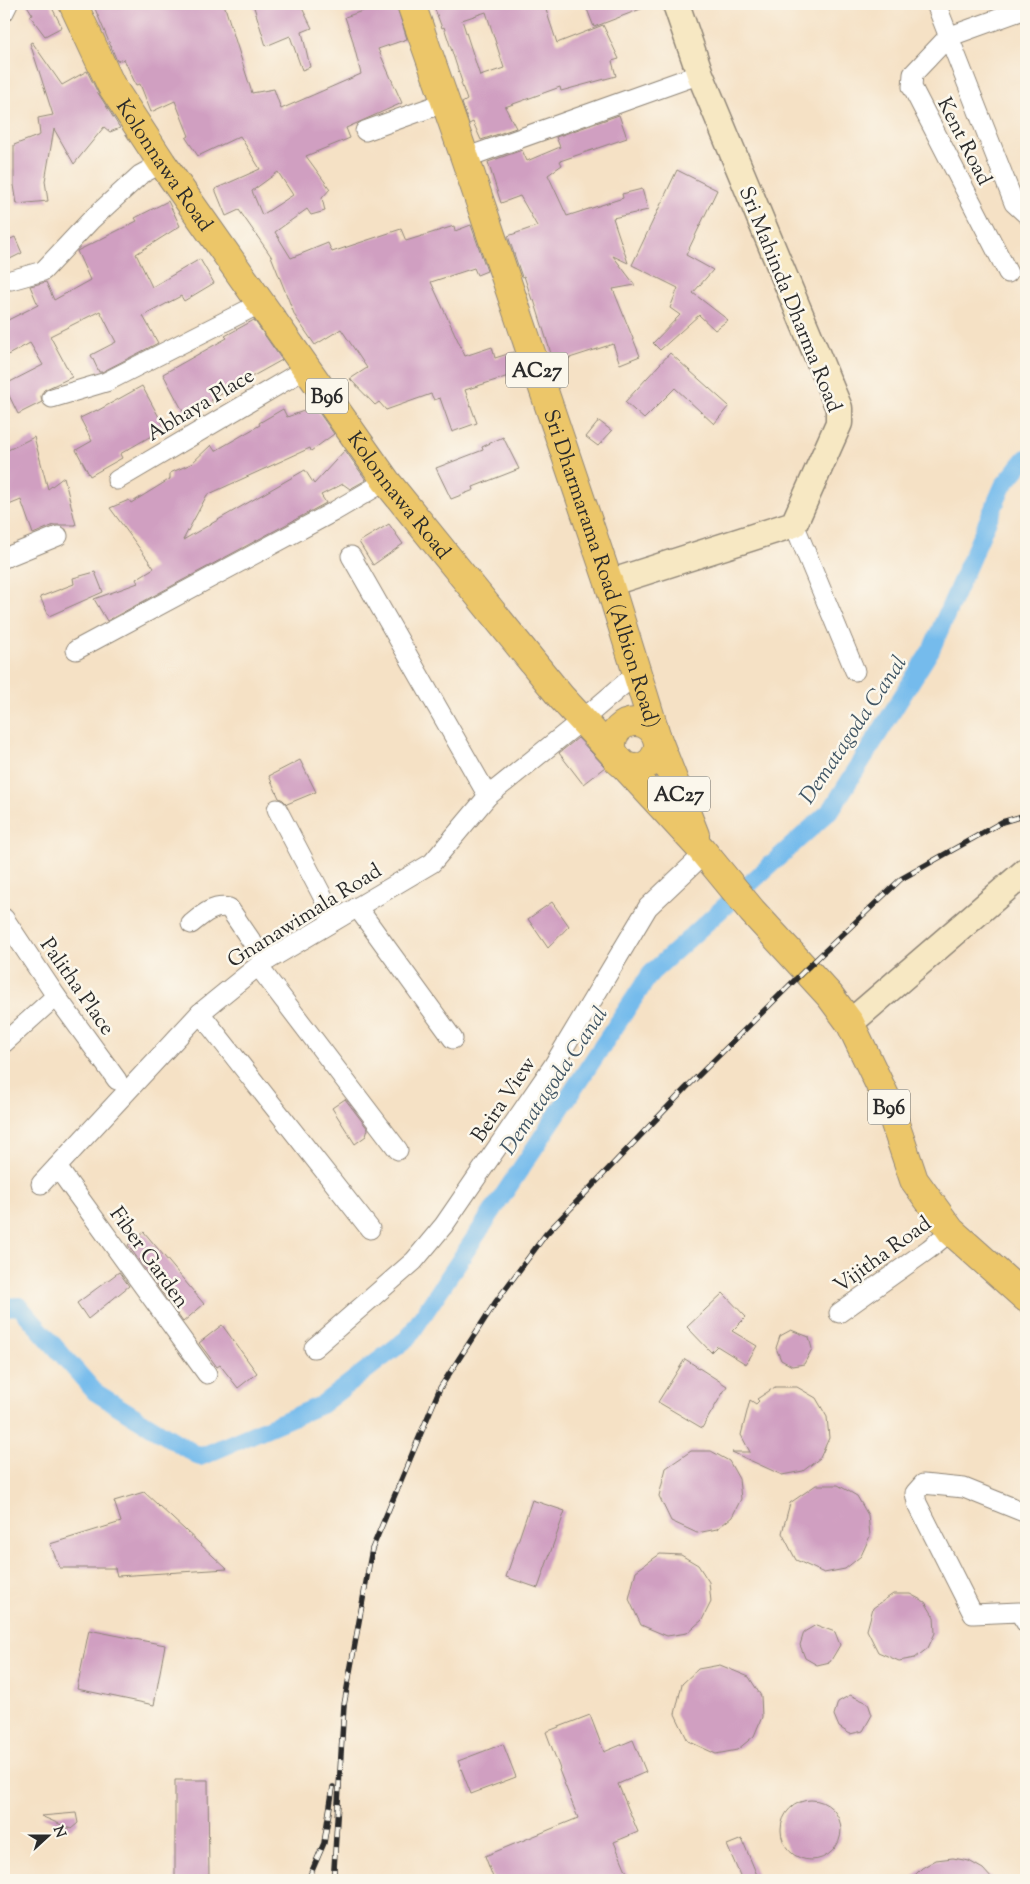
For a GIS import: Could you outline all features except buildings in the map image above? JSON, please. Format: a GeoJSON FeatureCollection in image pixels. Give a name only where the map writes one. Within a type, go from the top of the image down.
{"type":"FeatureCollection","features":[{"type":"Feature","properties":{"kind":"main road","name":"Kolonnawa Road"},"geometry":{"type":"LineString","coordinates":[[73,4],[111,85],[162,163],[386,481],[561,697],[703,852]]}},
{"type":"Feature","properties":{"kind":"main road","name":"Sri Dharmarama Road (Albion Road)"},"geometry":{"type":"LineString","coordinates":[[411,4],[609,583],[657,738],[703,852]]}},
{"type":"Feature","properties":{"kind":"main road"},"geometry":{"type":"LineString","coordinates":[[619,762],[615,755],[613,741],[620,728],[627,724],[641,723],[653,732],[657,738]]}},
{"type":"Feature","properties":{"kind":"main road","name":"B96"},"geometry":{"type":"LineString","coordinates":[[703,852],[752,911],[830,996],[850,1023],[887,1100],[914,1180],[951,1231],[1026,1298]]}},
{"type":"Feature","properties":{"kind":"street"},"geometry":{"type":"LineString","coordinates":[[4,12],[8,4]]}},
{"type":"Feature","properties":{"kind":"street","name":"Sri Mahinda Dharma Road"},"geometry":{"type":"LineString","coordinates":[[676,4],[700,74],[839,408],[839,423],[794,524]]}},
{"type":"Feature","properties":{"kind":"street"},"geometry":{"type":"LineString","coordinates":[[936,4],[1014,203],[1026,214]]}},
{"type":"Feature","properties":{"kind":"street","name":"Kent Road"},"geometry":{"type":"LineString","coordinates":[[1008,273],[912,87],[913,74],[948,37],[1026,9]]}},
{"type":"Feature","properties":{"kind":"street"},"geometry":{"type":"LineString","coordinates":[[465,158],[700,74]]}},
{"type":"Feature","properties":{"kind":"street"},"geometry":{"type":"LineString","coordinates":[[365,131],[446,102]]}},
{"type":"Feature","properties":{"kind":"street"},"geometry":{"type":"LineString","coordinates":[[12,280],[42,271],[91,220],[140,175],[162,163]]}},
{"type":"Feature","properties":{"kind":"street"},"geometry":{"type":"LineString","coordinates":[[52,398],[106,382],[261,303]]}},
{"type":"Feature","properties":{"kind":"street","name":"Abhaya Place"},"geometry":{"type":"LineString","coordinates":[[117,480],[307,368]]}},
{"type":"Feature","properties":{"kind":"street"},"geometry":{"type":"LineString","coordinates":[[76,650],[333,512],[386,481]]}},
{"type":"Feature","properties":{"kind":"street"},"geometry":{"type":"LineString","coordinates":[[609,583],[794,524],[855,672]]}},
{"type":"Feature","properties":{"kind":"street"},"geometry":{"type":"LineString","coordinates":[[4,558],[58,536]]}},
{"type":"Feature","properties":{"kind":"street"},"geometry":{"type":"LineString","coordinates":[[351,556],[488,796]]}},
{"type":"Feature","properties":{"kind":"street","name":"Gnanawimala Road"},"geometry":{"type":"LineString","coordinates":[[41,1184],[200,1013],[262,964],[432,863],[488,796],[638,672]]}},
{"type":"Feature","properties":{"kind":"street"},"geometry":{"type":"LineString","coordinates":[[277,809],[335,920]]}},
{"type":"Feature","properties":{"kind":"street","name":"Beira View"},"geometry":{"type":"LineString","coordinates":[[314,1348],[414,1261],[444,1225],[553,1066],[648,907],[703,852]]}},
{"type":"Feature","properties":{"kind":"street"},"geometry":{"type":"LineString","coordinates":[[850,1023],[1026,871]]}},
{"type":"Feature","properties":{"kind":"street"},"geometry":{"type":"LineString","coordinates":[[191,924],[206,912],[222,906],[229,908],[262,964],[398,1150]]}},
{"type":"Feature","properties":{"kind":"street"},"geometry":{"type":"LineString","coordinates":[[357,907],[453,1039]]}},
{"type":"Feature","properties":{"kind":"street","name":"Palitha Place"},"geometry":{"type":"LineString","coordinates":[[4,918],[56,996],[117,1080]]}},
{"type":"Feature","properties":{"kind":"street"},"geometry":{"type":"LineString","coordinates":[[4,1043],[56,996]]}},
{"type":"Feature","properties":{"kind":"street"},"geometry":{"type":"LineString","coordinates":[[200,1013],[370,1229]]}},
{"type":"Feature","properties":{"kind":"street","name":"Fiber Garden"},"geometry":{"type":"LineString","coordinates":[[57,1167],[207,1374]]}},
{"type":"Feature","properties":{"kind":"street","name":"Vijitha Road"},"geometry":{"type":"LineString","coordinates":[[839,1313],[929,1249],[951,1231]]}},
{"type":"Feature","properties":{"kind":"street"},"geometry":{"type":"LineString","coordinates":[[1026,1513],[964,1488],[923,1484],[915,1493],[917,1503],[973,1614],[1019,1612],[1026,1623]]}},
{"type":"Feature","properties":{"kind":"waterway","name":"Dematagoda Canal"},"geometry":{"type":"LineString","coordinates":[[4,1307],[19,1306],[95,1392],[200,1457],[321,1405],[408,1338],[651,973],[831,810],[931,650],[1003,486],[1026,458]]}},
{"type":"Feature","properties":{"kind":"railway"},"geometry":{"type":"LineString","coordinates":[[334,1880],[344,1705],[372,1549],[440,1388],[495,1303],[546,1234],[686,1088],[806,969],[901,879],[1002,822],[1026,815]]}},
{"type":"Feature","properties":{"kind":"railway"},"geometry":{"type":"LineString","coordinates":[[308,1880],[324,1843],[333,1787]]}}]}
